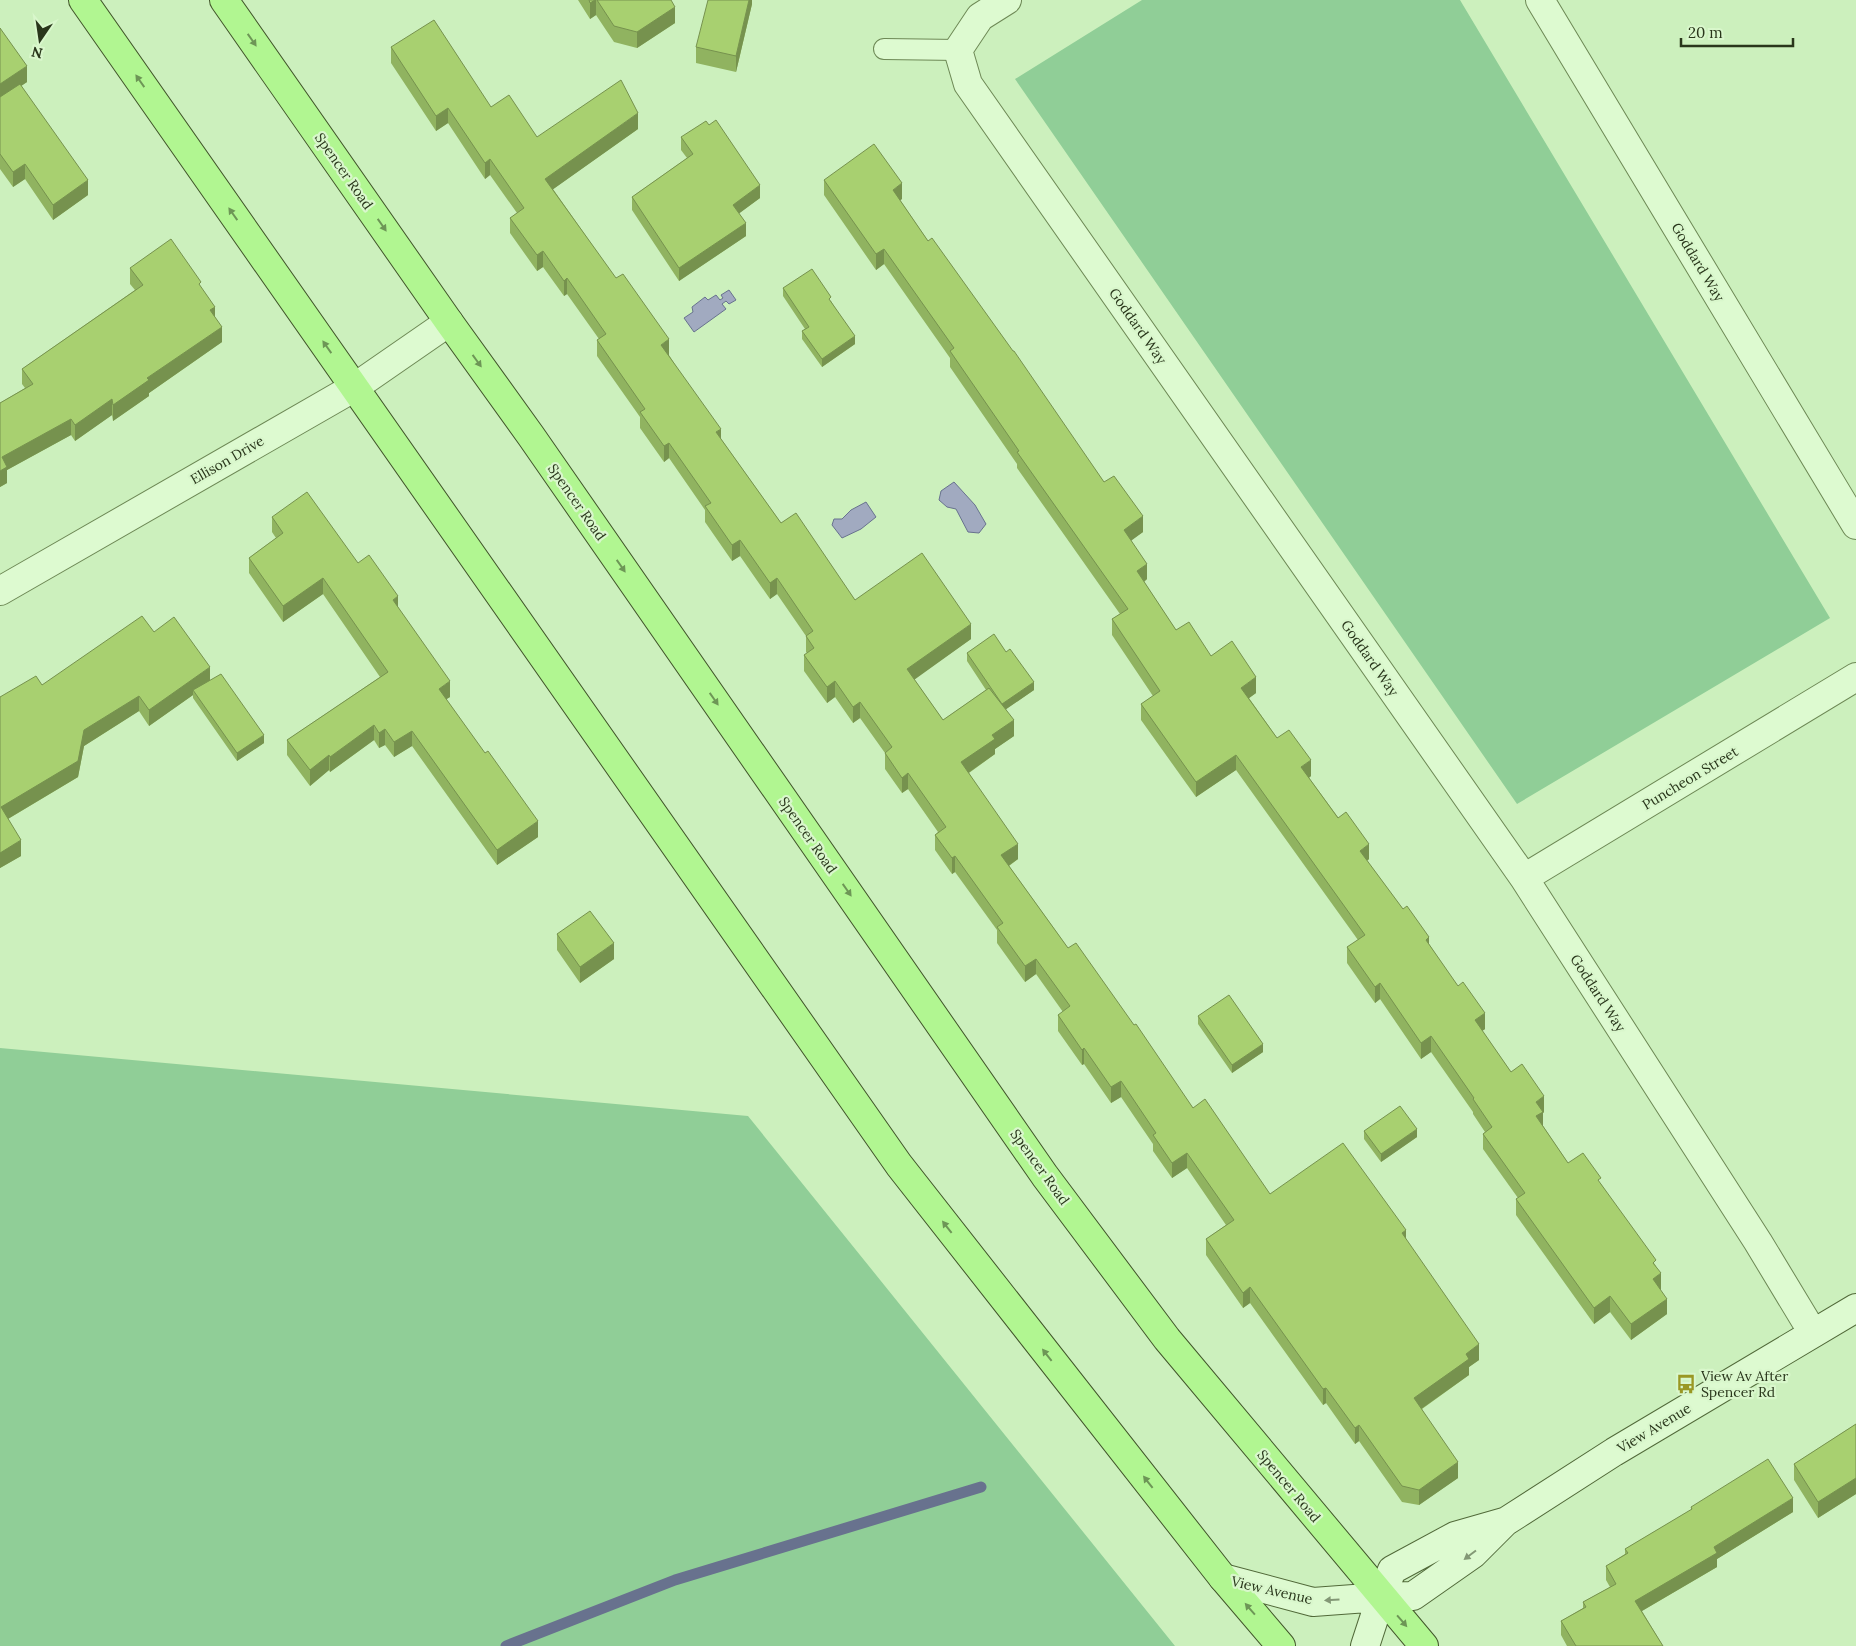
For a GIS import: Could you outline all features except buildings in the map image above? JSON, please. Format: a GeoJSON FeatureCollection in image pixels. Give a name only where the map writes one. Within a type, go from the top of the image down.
{"type":"FeatureCollection","features":[{"type":"Feature","properties":{"kind":"main road"},"geometry":{"type":"LineString","coordinates":[[83,0],[899,1165],[1223,1578],[1281,1646]]}},
{"type":"Feature","properties":{"kind":"main road","name":"Spencer Road"},"geometry":{"type":"LineString","coordinates":[[224,0],[531,436],[1045,1176],[1167,1339],[1381,1597],[1424,1646]]}},
{"type":"Feature","properties":{"kind":"street"},"geometry":{"type":"LineString","coordinates":[[958,50],[980,17],[1007,0]]}},
{"type":"Feature","properties":{"kind":"street","name":"Goddard Way"},"geometry":{"type":"LineString","coordinates":[[1540,0],[1856,525]]}},
{"type":"Feature","properties":{"kind":"street","name":"Goddard Way"},"geometry":{"type":"LineString","coordinates":[[958,50],[968,84],[1524,878],[1758,1242],[1813,1333]]}},
{"type":"Feature","properties":{"kind":"street","name":"Ellison Drive"},"geometry":{"type":"LineString","coordinates":[[0,591],[355,387],[449,322]]}},
{"type":"Feature","properties":{"kind":"street","name":"Puncheon Street"},"geometry":{"type":"LineString","coordinates":[[1524,878],[1856,677]]}},
{"type":"Feature","properties":{"kind":"street","name":"View Avenue"},"geometry":{"type":"LineString","coordinates":[[1223,1578],[1313,1602],[1413,1596],[1473,1554],[1505,1522],[1614,1452],[1856,1308]]}},
{"type":"Feature","properties":{"kind":"street"},"geometry":{"type":"LineString","coordinates":[[1365,1646],[1381,1597]]}},
{"type":"Feature","properties":{"kind":"lane"},"geometry":{"type":"LineString","coordinates":[[884,49],[958,50]]}},
{"type":"Feature","properties":{"kind":"green space"},"geometry":{"type":"Polygon","coordinates":[[[1142,0],[1460,0],[1830,618],[1517,804],[1015,79],[1142,0]]]}},
{"type":"Feature","properties":{"kind":"green space"},"geometry":{"type":"Polygon","coordinates":[[[0,1048],[748,1116],[1175,1646],[0,1646],[0,1048]]]}},
{"type":"Feature","properties":{"kind":"water"},"geometry":{"type":"Polygon","coordinates":[[[729,290],[736,300],[729,304],[726,301],[722,304],[726,309],[694,332],[684,318],[693,312],[692,307],[705,297],[708,300],[716,295],[720,300],[723,298],[721,295],[729,290]]]}},
{"type":"Feature","properties":{"kind":"water"},"geometry":{"type":"Polygon","coordinates":[[[954,482],[975,505],[986,524],[979,533],[968,532],[956,509],[947,507],[939,500],[941,491],[954,482]]]}},
{"type":"Feature","properties":{"kind":"water"},"geometry":{"type":"Polygon","coordinates":[[[866,502],[876,517],[861,529],[842,538],[832,525],[834,519],[842,519],[851,510],[866,502]]]}},
{"type":"Feature","properties":{"kind":"waterway"},"geometry":{"type":"LineString","coordinates":[[506,1646],[675,1580],[981,1487]]}},
{"type":"Feature","properties":{"kind":"place","name":"View Av After Spencer Rd"},"geometry":{"type":"Point","coordinates":[1686,1384]}}]}
